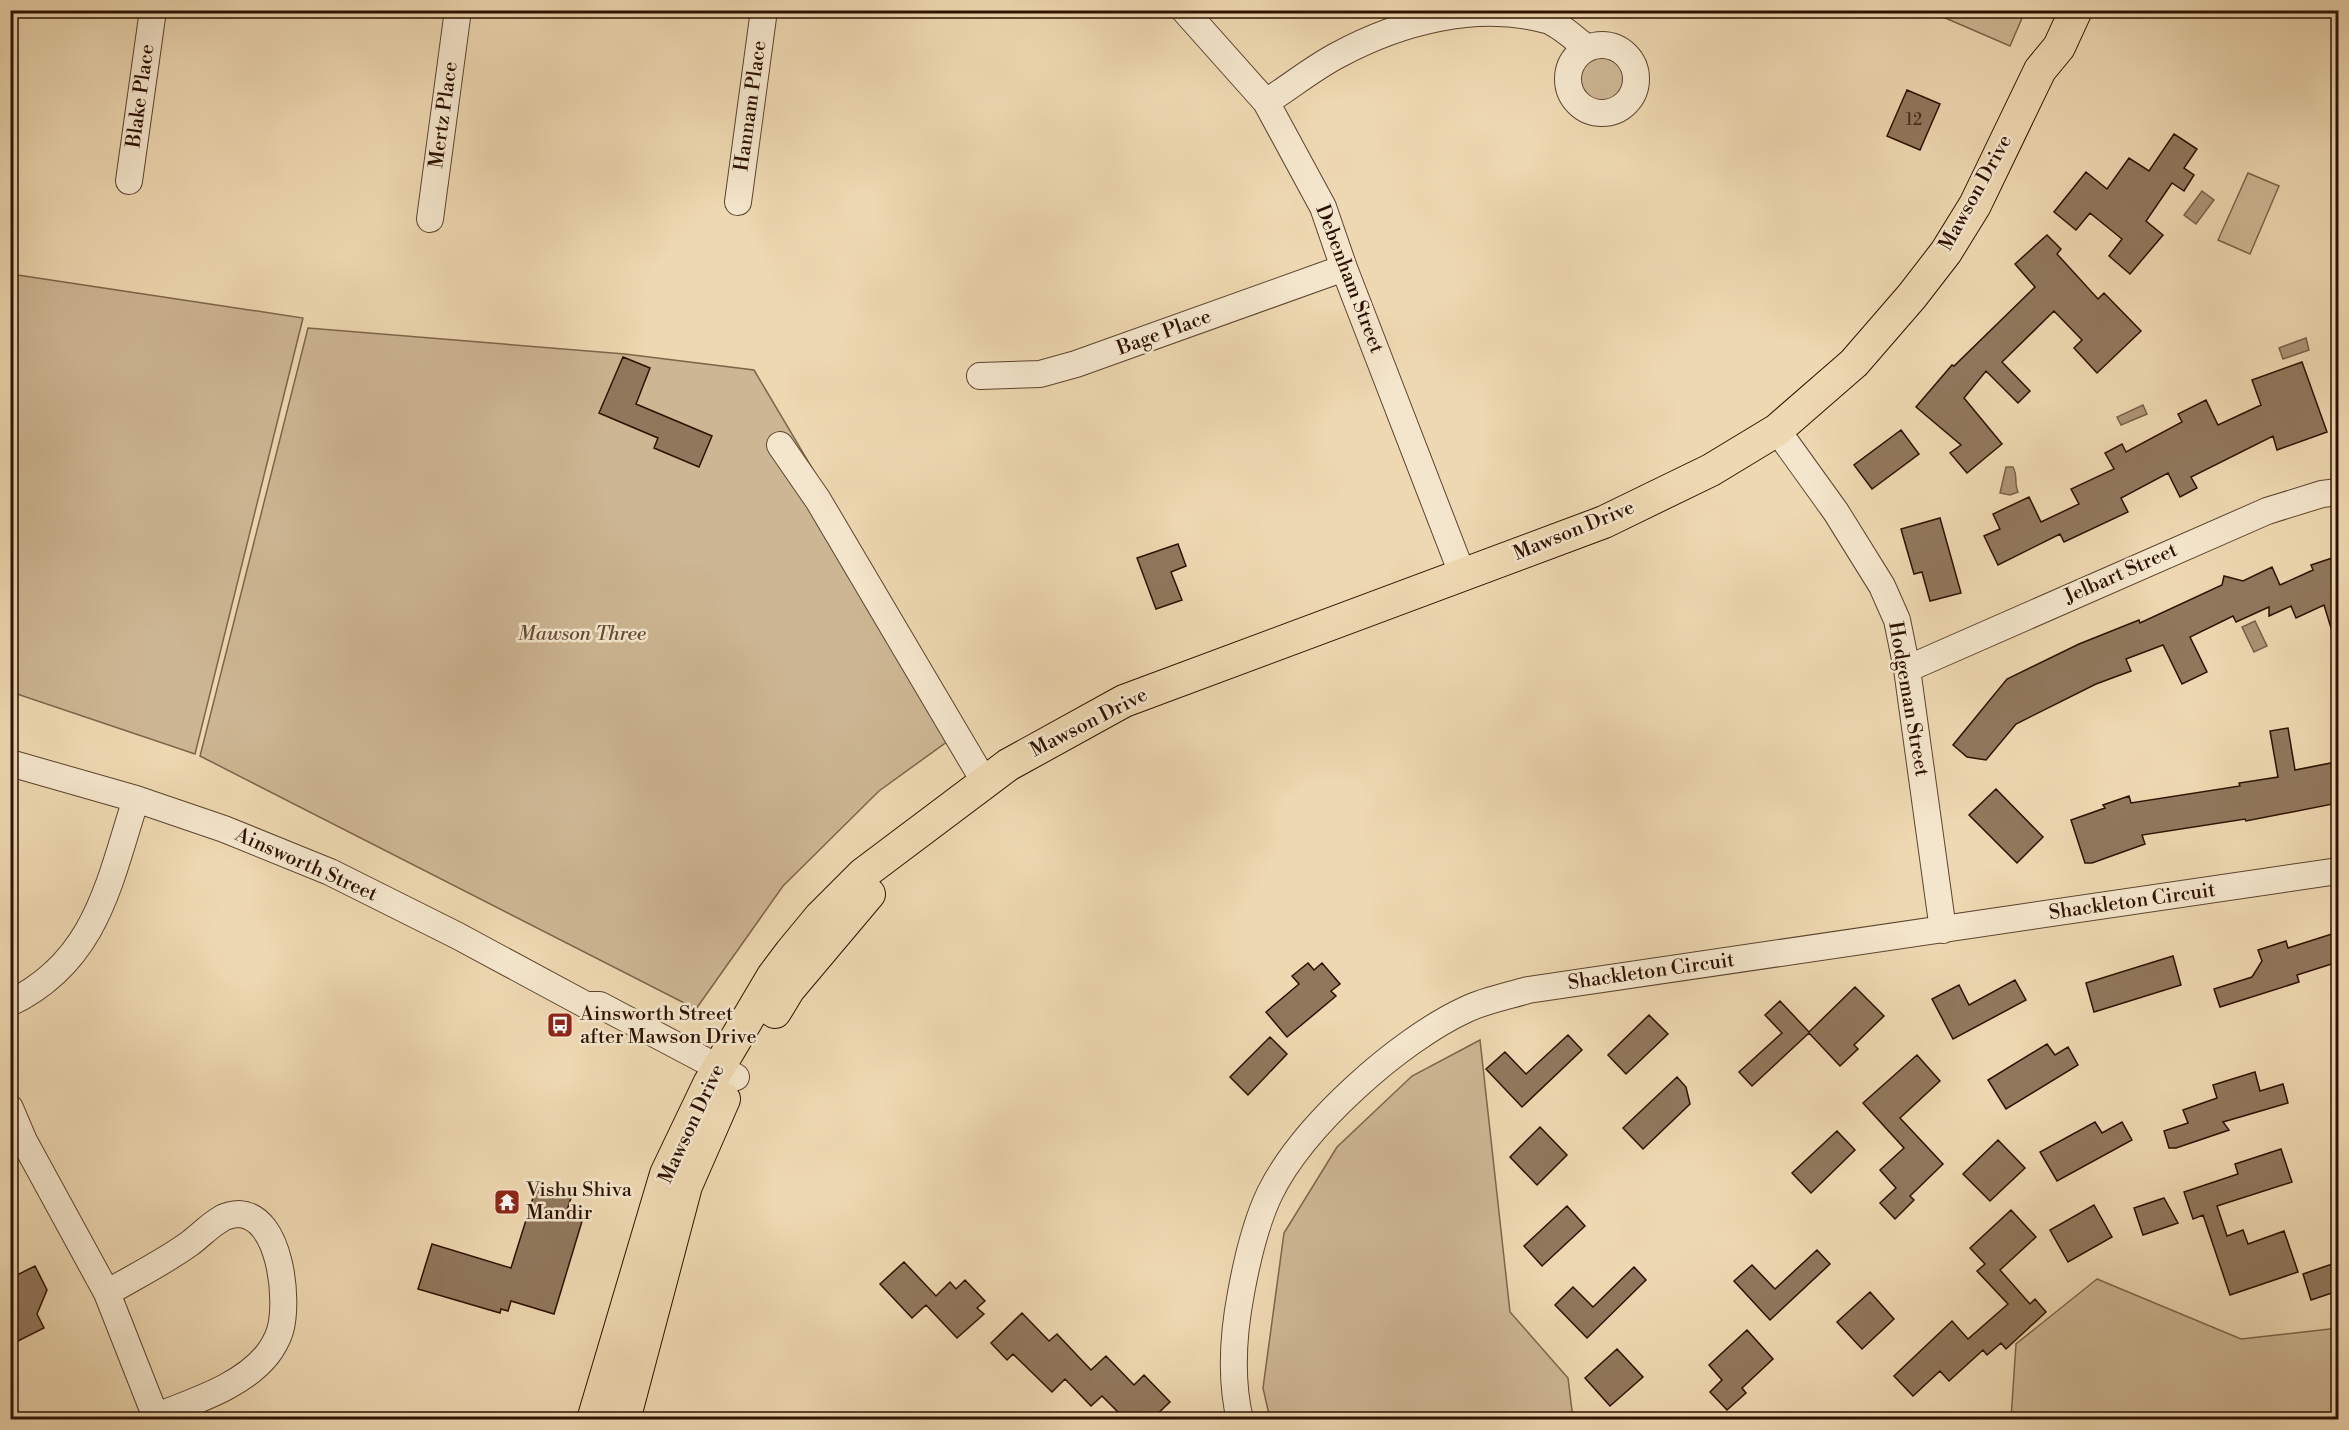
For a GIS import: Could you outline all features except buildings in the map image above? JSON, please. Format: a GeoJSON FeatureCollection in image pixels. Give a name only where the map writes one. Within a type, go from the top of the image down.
{"type":"FeatureCollection","features":[{"type":"Feature","properties":{"kind":"main road","name":"Mawson Drive"},"geometry":{"type":"LineString","coordinates":[[2040,70],[2044,39],[2056,10]]}},
{"type":"Feature","properties":{"kind":"main road","name":"Mawson Drive"},"geometry":{"type":"LineString","coordinates":[[593,1419],[666,1174],[722,1081],[773,976],[820,917],[863,874],[1008,765],[1124,701],[1604,522],[1712,470],[1777,430],[1854,363],[1912,296],[1946,252],[1975,205],[2040,70],[2059,47],[2076,10]]}},
{"type":"Feature","properties":{"kind":"main road","name":"Mawson Drive"},"geometry":{"type":"LineString","coordinates":[[624,1419],[686,1186],[722,1081]]}},
{"type":"Feature","properties":{"kind":"street","name":"Blake Place"},"geometry":{"type":"LineString","coordinates":[[129,181],[153,10]]}},
{"type":"Feature","properties":{"kind":"street","name":"Mertz Place"},"geometry":{"type":"LineString","coordinates":[[430,219],[458,10]]}},
{"type":"Feature","properties":{"kind":"street","name":"Hannam Place"},"geometry":{"type":"LineString","coordinates":[[738,202],[764,10]]}},
{"type":"Feature","properties":{"kind":"street","name":"Debenham Street"},"geometry":{"type":"LineString","coordinates":[[1184,10],[1266,102],[1323,207],[1344,268],[1463,576]]}},
{"type":"Feature","properties":{"kind":"street"},"geometry":{"type":"LineString","coordinates":[[1266,102],[1338,55],[1391,31],[1450,15],[1504,14],[1548,20],[1587,48]]}},
{"type":"Feature","properties":{"kind":"street","name":"Bage Place"},"geometry":{"type":"LineString","coordinates":[[980,376],[1040,374],[1076,364],[1344,268]]}},
{"type":"Feature","properties":{"kind":"street","name":"Hodgeman Street"},"geometry":{"type":"LineString","coordinates":[[1777,430],[1836,512],[1882,586],[1897,620],[1907,669],[1943,930]]}},
{"type":"Feature","properties":{"kind":"street"},"geometry":{"type":"LineString","coordinates":[[780,445],[818,500],[984,781]]}},
{"type":"Feature","properties":{"kind":"street","name":"Jelbart Street"},"geometry":{"type":"LineString","coordinates":[[1907,669],[2267,511],[2322,494],[2338,492]]}},
{"type":"Feature","properties":{"kind":"street","name":"Ainsworth Street"},"geometry":{"type":"LineString","coordinates":[[10,763],[136,799],[224,829],[330,872],[458,936],[586,1005],[592,1017],[722,1081]]}},
{"type":"Feature","properties":{"kind":"street"},"geometry":{"type":"LineString","coordinates":[[10,1003],[26,996],[58,972],[82,944],[100,911],[136,799]]}},
{"type":"Feature","properties":{"kind":"street","name":"Shackleton Circuit"},"geometry":{"type":"LineString","coordinates":[[1239,1419],[1233,1394],[1234,1331],[1248,1254],[1270,1193],[1303,1140],[1355,1088],[1414,1040],[1467,1009],[1528,990],[2338,871]]}},
{"type":"Feature","properties":{"kind":"street"},"geometry":{"type":"LineString","coordinates":[[10,1108],[24,1141],[107,1293],[157,1418],[253,1370],[269,1354],[280,1331],[282,1308],[278,1251],[269,1233],[255,1220],[239,1214],[223,1218],[188,1245],[107,1293]]}},
{"type":"Feature","properties":{"kind":"green space"},"geometry":{"type":"Polygon","coordinates":[[[2025,10],[2010,46],[1929,11],[2025,10]]]}},
{"type":"Feature","properties":{"kind":"green space"},"geometry":{"type":"Polygon","coordinates":[[[1602,55],[1618,62],[1625,78],[1618,94],[1602,101],[1586,94],[1579,78],[1586,62],[1602,55]]]}},
{"type":"Feature","properties":{"kind":"green space"},"geometry":{"type":"Polygon","coordinates":[[[2248,173],[2279,186],[2250,254],[2218,240],[2248,173]]]}},
{"type":"Feature","properties":{"kind":"green space"},"geometry":{"type":"Polygon","coordinates":[[[11,274],[303,318],[195,754],[11,692],[11,274]]]}},
{"type":"Feature","properties":{"kind":"green space","name":"Mawson Three"},"geometry":{"type":"Polygon","coordinates":[[[308,328],[625,354],[754,370],[966,728],[879,791],[783,886],[696,1009],[200,756],[308,328]]]}},
{"type":"Feature","properties":{"kind":"green space"},"geometry":{"type":"Polygon","coordinates":[[[1480,1040],[1510,1312],[1568,1378],[1573,1419],[1270,1419],[1263,1388],[1284,1233],[1337,1147],[1412,1076],[1480,1040]]]}},
{"type":"Feature","properties":{"kind":"green space"},"geometry":{"type":"Polygon","coordinates":[[[2097,1279],[2241,1339],[2338,1328],[2338,1419],[2011,1419],[2016,1344],[2097,1279]]]}},
{"type":"Feature","properties":{"kind":"shaded area"},"geometry":{"type":"Polygon","coordinates":[[[2202,191],[2214,200],[2196,224],[2184,215],[2202,191]]]}},
{"type":"Feature","properties":{"kind":"shaded area"},"geometry":{"type":"Polygon","coordinates":[[[2306,338],[2309,350],[2283,359],[2279,348],[2306,338]]]}},
{"type":"Feature","properties":{"kind":"shaded area"},"geometry":{"type":"Polygon","coordinates":[[[2143,405],[2147,414],[2121,425],[2117,417],[2143,405]]]}},
{"type":"Feature","properties":{"kind":"shaded area"},"geometry":{"type":"Polygon","coordinates":[[[2006,467],[2013,467],[2018,492],[2010,495],[2000,493],[2006,467]]]}},
{"type":"Feature","properties":{"kind":"shaded area"},"geometry":{"type":"Polygon","coordinates":[[[2255,621],[2267,646],[2254,652],[2242,627],[2255,621]]]}},
{"type":"Feature","properties":{"kind":"place","name":"Ainsworth Street after Mawson Drive"},"geometry":{"type":"Point","coordinates":[560,1025]}},
{"type":"Feature","properties":{"kind":"place","name":"Vishu Shiva Mandir"},"geometry":{"type":"Point","coordinates":[507,1202]}}]}
